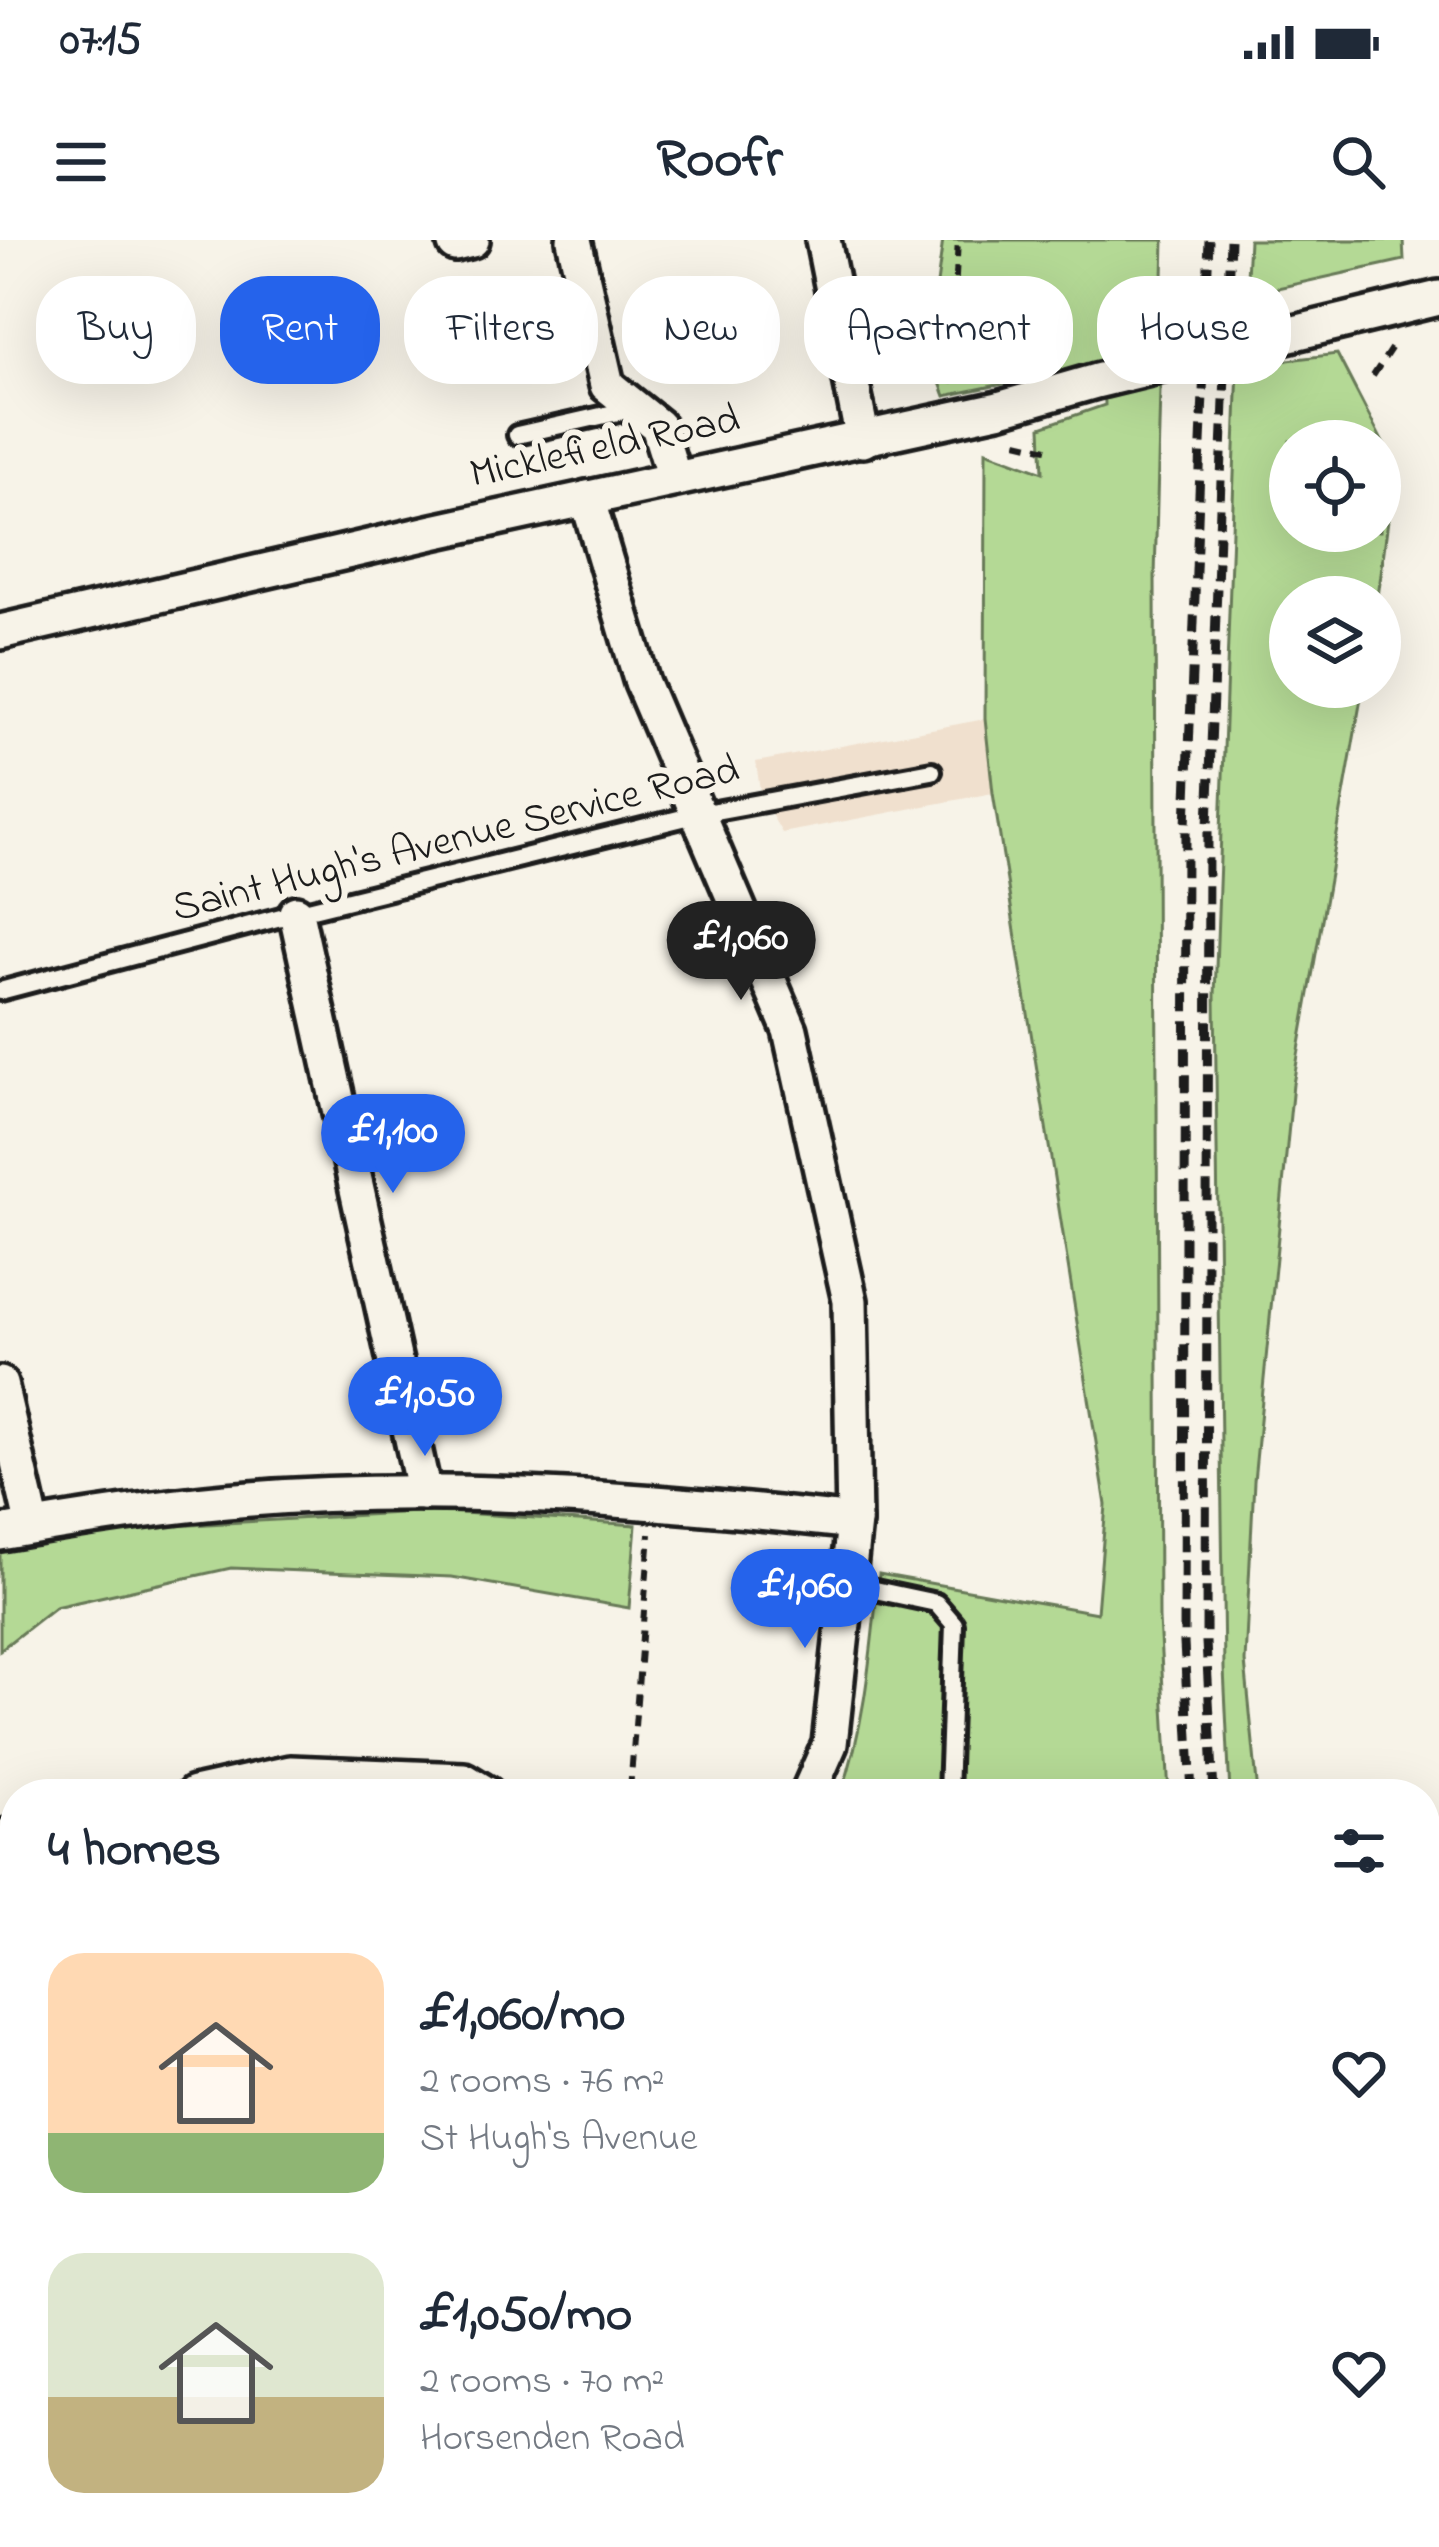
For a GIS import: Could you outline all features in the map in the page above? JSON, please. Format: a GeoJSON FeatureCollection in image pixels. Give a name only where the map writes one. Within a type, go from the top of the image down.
{"type":"FeatureCollection","features":[{"type":"Feature","properties":{"kind":"street"},"geometry":{"type":"LineString","coordinates":[[574,240],[607,385],[658,426],[674,478]]}},
{"type":"Feature","properties":{"kind":"street"},"geometry":{"type":"LineString","coordinates":[[823,240],[863,440]]}},
{"type":"Feature","properties":{"kind":"street","name":"Micklefield Road"},"geometry":{"type":"LineString","coordinates":[[0,632],[674,478],[863,440],[1439,298]]}},
{"type":"Feature","properties":{"kind":"street"},"geometry":{"type":"LineString","coordinates":[[587,499],[642,683],[790,1030],[850,1301],[854,1522],[830,1744],[815,1779]]}},
{"type":"Feature","properties":{"kind":"street"},"geometry":{"type":"LineString","coordinates":[[296,913],[424,1493]]}},
{"type":"Feature","properties":{"kind":"street"},"geometry":{"type":"LineString","coordinates":[[0,1384],[17,1530],[226,1501],[424,1493],[653,1500],[854,1522]]}},
{"type":"Feature","properties":{"kind":"street"},"geometry":{"type":"LineString","coordinates":[[259,1779],[290,1772],[442,1779]]}},
{"type":"Feature","properties":{"kind":"lane"},"geometry":{"type":"LineString","coordinates":[[517,435],[637,408]]}},
{"type":"Feature","properties":{"kind":"lane","name":"Saint Hugh's Avenue Service Road"},"geometry":{"type":"LineString","coordinates":[[0,991],[699,814],[932,771]]}},
{"type":"Feature","properties":{"kind":"lane"},"geometry":{"type":"LineString","coordinates":[[848,1584],[936,1603],[954,1624],[949,1779]]}},
{"type":"Feature","properties":{"kind":"path"},"geometry":{"type":"LineString","coordinates":[[954,418],[950,383],[958,240]]}},
{"type":"Feature","properties":{"kind":"path"},"geometry":{"type":"LineString","coordinates":[[631,1779],[653,1500]]}},
{"type":"Feature","properties":{"kind":"shaded area"},"geometry":{"type":"Polygon","coordinates":[[[985,719],[993,793],[782,833],[761,797],[756,762],[985,719]]]}},
{"type":"Feature","properties":{"kind":"green space"},"geometry":{"type":"Polygon","coordinates":[[[943,240],[1164,240],[1163,276],[1097,276],[1097,364],[1073,369],[1073,276],[938,276],[943,240]]]}},
{"type":"Feature","properties":{"kind":"green space"},"geometry":{"type":"Polygon","coordinates":[[[1249,240],[1403,240],[1404,260],[1291,285],[1291,276],[1247,276],[1249,240]]]}},
{"type":"Feature","properties":{"kind":"green space"},"geometry":{"type":"Polygon","coordinates":[[[1337,354],[1371,420],[1269,420],[1269,552],[1384,552],[1381,576],[1269,576],[1269,708],[1359,708],[1293,1084],[1254,1481],[1245,1662],[1257,1779],[1229,1779],[1215,996],[1237,384],[1291,384],[1291,360],[1337,354]]]}},
{"type":"Feature","properties":{"kind":"green space"},"geometry":{"type":"Polygon","coordinates":[[[941,384],[1003,384],[945,396],[941,384]]]}},
{"type":"Feature","properties":{"kind":"green space"},"geometry":{"type":"Polygon","coordinates":[[[1104,384],[1160,384],[1155,577],[1159,1619],[1168,1779],[845,1779],[862,1713],[879,1574],[1097,1613],[1106,1505],[985,719],[986,451],[1043,472],[1041,427],[1105,405],[1104,384]]]}},
{"type":"Feature","properties":{"kind":"green space"},"geometry":{"type":"Polygon","coordinates":[[[435,1511],[636,1525],[629,1608],[452,1577],[231,1568],[55,1607],[0,1650],[0,1542],[51,1533],[435,1511]]]}},
{"type":"Feature","properties":{"kind":"railway"},"geometry":{"type":"LineString","coordinates":[[1191,1779],[1184,1643],[1186,826],[1209,240]]}},
{"type":"Feature","properties":{"kind":"railway"},"geometry":{"type":"LineString","coordinates":[[1213,1779],[1206,1642],[1208,827],[1230,240]]}}]}
